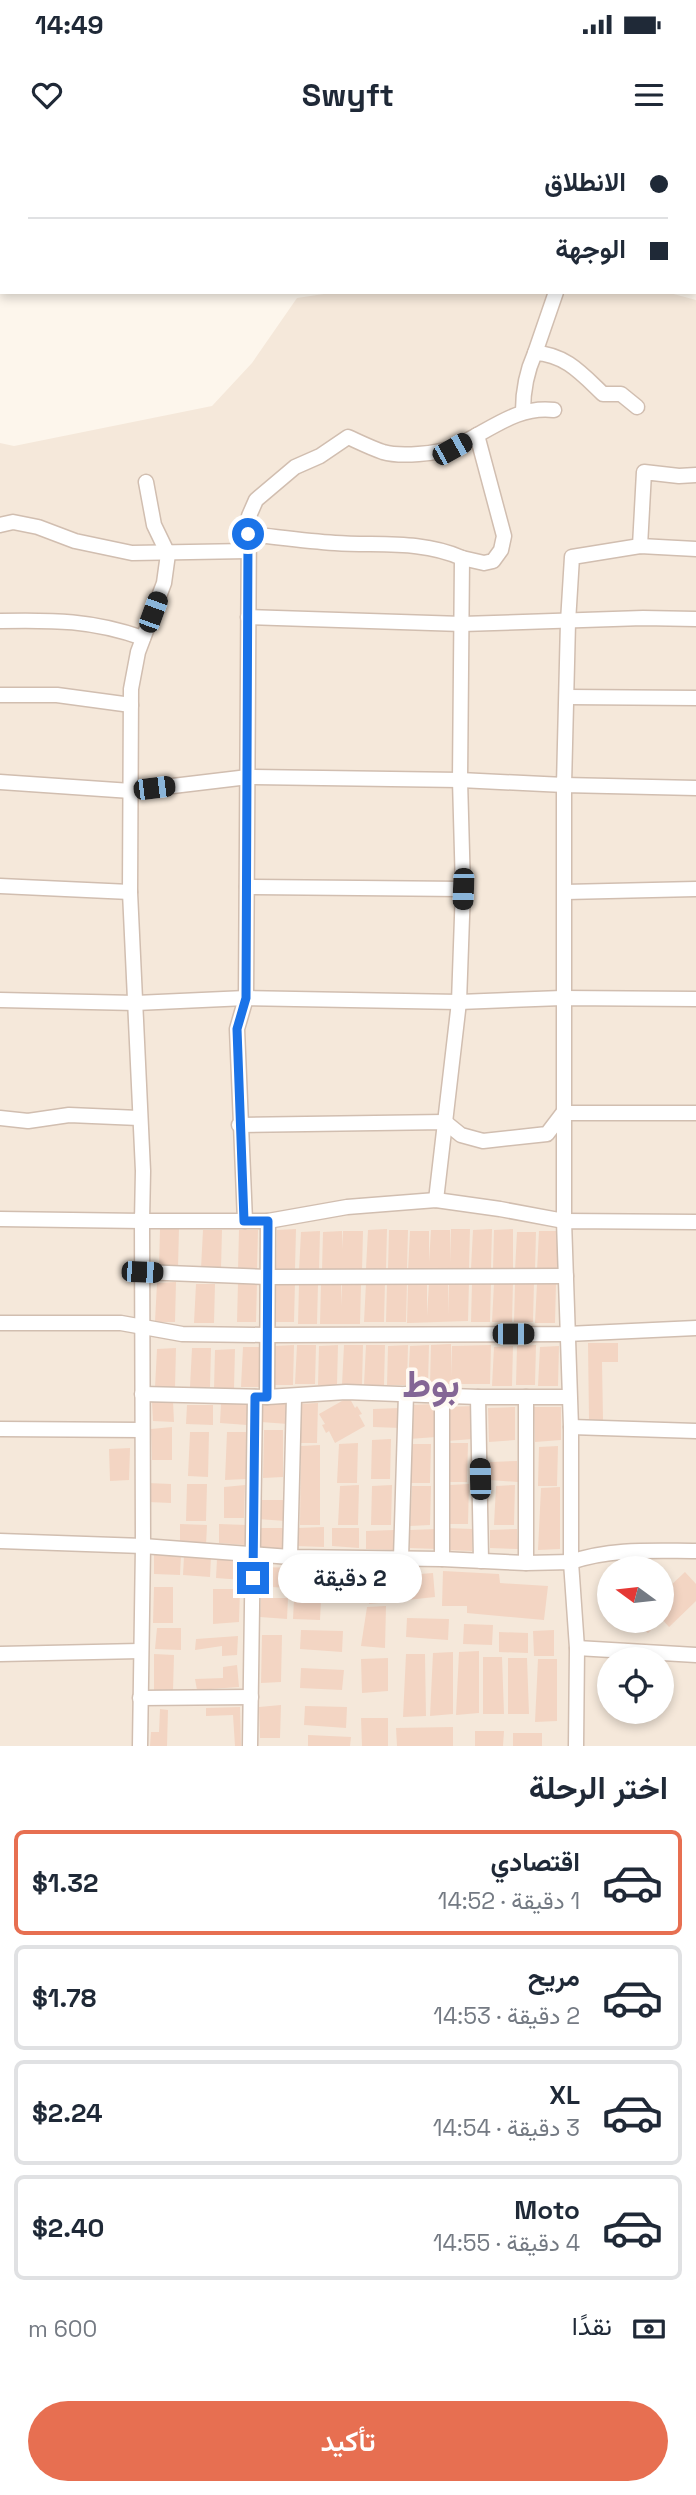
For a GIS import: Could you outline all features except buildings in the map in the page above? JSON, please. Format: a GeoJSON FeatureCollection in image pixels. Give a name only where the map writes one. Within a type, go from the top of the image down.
{"type":"FeatureCollection","features":[{"type":"Feature","properties":{"kind":"street"},"geometry":{"type":"LineString","coordinates":[[523,411],[528,369],[555,294]]}},
{"type":"Feature","properties":{"kind":"street"},"geometry":{"type":"LineString","coordinates":[[535,353],[547,354],[572,363],[603,394],[621,394],[637,407]]}},
{"type":"Feature","properties":{"kind":"street"},"geometry":{"type":"LineString","coordinates":[[244,1221],[237,1029],[246,998],[248,516],[256,500],[295,467],[320,456],[348,437],[386,453],[419,454],[452,449],[523,411],[541,408],[554,410]]}},
{"type":"Feature","properties":{"kind":"street"},"geometry":{"type":"LineString","coordinates":[[248,534],[336,543],[405,544],[445,551],[484,563],[493,561],[505,536],[477,435]]}},
{"type":"Feature","properties":{"kind":"street"},"geometry":{"type":"LineString","coordinates":[[640,546],[644,472],[696,475]]}},
{"type":"Feature","properties":{"kind":"street"},"geometry":{"type":"LineString","coordinates":[[140,1746],[143,1171],[130,892],[131,689],[138,652],[164,583],[168,554],[154,524],[146,482]]}},
{"type":"Feature","properties":{"kind":"street"},"geometry":{"type":"LineString","coordinates":[[0,525],[13,522],[38,527],[75,541],[132,553],[248,551]]}},
{"type":"Feature","properties":{"kind":"street"},"geometry":{"type":"LineString","coordinates":[[576,1746],[577,1648],[571,1562],[572,1427],[564,1221],[562,998],[564,785],[572,557],[640,546],[696,549]]}},
{"type":"Feature","properties":{"kind":"street"},"geometry":{"type":"LineString","coordinates":[[436,1200],[458,1002],[463,889],[460,780],[462,558]]}},
{"type":"Feature","properties":{"kind":"street"},"geometry":{"type":"LineString","coordinates":[[248,617],[461,624],[643,618],[696,619]]}},
{"type":"Feature","properties":{"kind":"street"},"geometry":{"type":"LineString","coordinates":[[0,621],[73,621],[101,625],[143,638]]}},
{"type":"Feature","properties":{"kind":"street"},"geometry":{"type":"LineString","coordinates":[[0,695],[57,695],[131,705]]}},
{"type":"Feature","properties":{"kind":"street"},"geometry":{"type":"LineString","coordinates":[[568,697],[696,698]]}},
{"type":"Feature","properties":{"kind":"street"},"geometry":{"type":"LineString","coordinates":[[0,782],[131,791],[248,777],[460,780],[696,788]]}},
{"type":"Feature","properties":{"kind":"street"},"geometry":{"type":"LineString","coordinates":[[0,886],[130,892]]}},
{"type":"Feature","properties":{"kind":"street"},"geometry":{"type":"LineString","coordinates":[[247,887],[463,889]]}},
{"type":"Feature","properties":{"kind":"street"},"geometry":{"type":"LineString","coordinates":[[565,892],[696,889]]}},
{"type":"Feature","properties":{"kind":"street"},"geometry":{"type":"LineString","coordinates":[[0,1000],[136,1003],[246,998],[458,1002],[562,998],[696,999]]}},
{"type":"Feature","properties":{"kind":"street"},"geometry":{"type":"LineString","coordinates":[[239,1125],[445,1122],[461,1135],[483,1141],[547,1135],[563,1113]]}},
{"type":"Feature","properties":{"kind":"street"},"geometry":{"type":"LineString","coordinates":[[563,1113],[696,1113]]}},
{"type":"Feature","properties":{"kind":"street"},"geometry":{"type":"LineString","coordinates":[[0,1118],[28,1121],[69,1115],[139,1118]]}},
{"type":"Feature","properties":{"kind":"street"},"geometry":{"type":"LineString","coordinates":[[0,1219],[268,1221],[347,1207],[436,1200],[564,1221],[696,1222]]}},
{"type":"Feature","properties":{"kind":"street"},"geometry":{"type":"LineString","coordinates":[[250,1746],[253,1555],[266,1335],[268,1221]]}},
{"type":"Feature","properties":{"kind":"street"},"geometry":{"type":"LineString","coordinates":[[142,1272],[268,1277],[566,1276]]}},
{"type":"Feature","properties":{"kind":"street"},"geometry":{"type":"LineString","coordinates":[[0,1323],[121,1323],[182,1334],[266,1335],[567,1334],[696,1328]]}},
{"type":"Feature","properties":{"kind":"street"},"geometry":{"type":"LineString","coordinates":[[142,1394],[294,1397],[346,1392],[569,1397]]}},
{"type":"Feature","properties":{"kind":"street"},"geometry":{"type":"LineString","coordinates":[[401,1558],[405,1394]]}},
{"type":"Feature","properties":{"kind":"street"},"geometry":{"type":"LineString","coordinates":[[442,1395],[442,1559]]}},
{"type":"Feature","properties":{"kind":"street"},"geometry":{"type":"LineString","coordinates":[[290,1557],[294,1397]]}},
{"type":"Feature","properties":{"kind":"street"},"geometry":{"type":"LineString","coordinates":[[478,1397],[481,1561]]}},
{"type":"Feature","properties":{"kind":"street"},"geometry":{"type":"LineString","coordinates":[[526,1397],[526,1563]]}},
{"type":"Feature","properties":{"kind":"street"},"geometry":{"type":"LineString","coordinates":[[572,1427],[696,1431]]}},
{"type":"Feature","properties":{"kind":"street"},"geometry":{"type":"LineString","coordinates":[[0,1429],[142,1430]]}},
{"type":"Feature","properties":{"kind":"street"},"geometry":{"type":"LineString","coordinates":[[0,1541],[143,1546],[290,1557],[526,1563],[571,1562],[613,1552],[696,1551]]}},
{"type":"Feature","properties":{"kind":"street"},"geometry":{"type":"LineString","coordinates":[[577,1648],[696,1655]]}},
{"type":"Feature","properties":{"kind":"street"},"geometry":{"type":"LineString","coordinates":[[0,1654],[140,1651]]}},
{"type":"Feature","properties":{"kind":"street"},"geometry":{"type":"LineString","coordinates":[[140,1698],[251,1697]]}},
{"type":"Feature","properties":{"kind":"shaded area"},"geometry":{"type":"Polygon","coordinates":[[[324,294],[674,294],[696,300],[696,1746],[0,1746],[0,443],[14,446],[212,406],[252,363],[297,298],[324,294]]]}},
{"type":"Feature","properties":{"kind":"district","name":"بوط"},"geometry":{"type":"Point","coordinates":[431,1384]}},
{"type":"Feature","properties":{"kind":"route"},"geometry":{"type":"LineString","coordinates":[[248,534],[246,998],[237,1029],[239,1125],[244,1221],[268,1221],[267,1397],[255,1397],[253,1578]]}}]}
